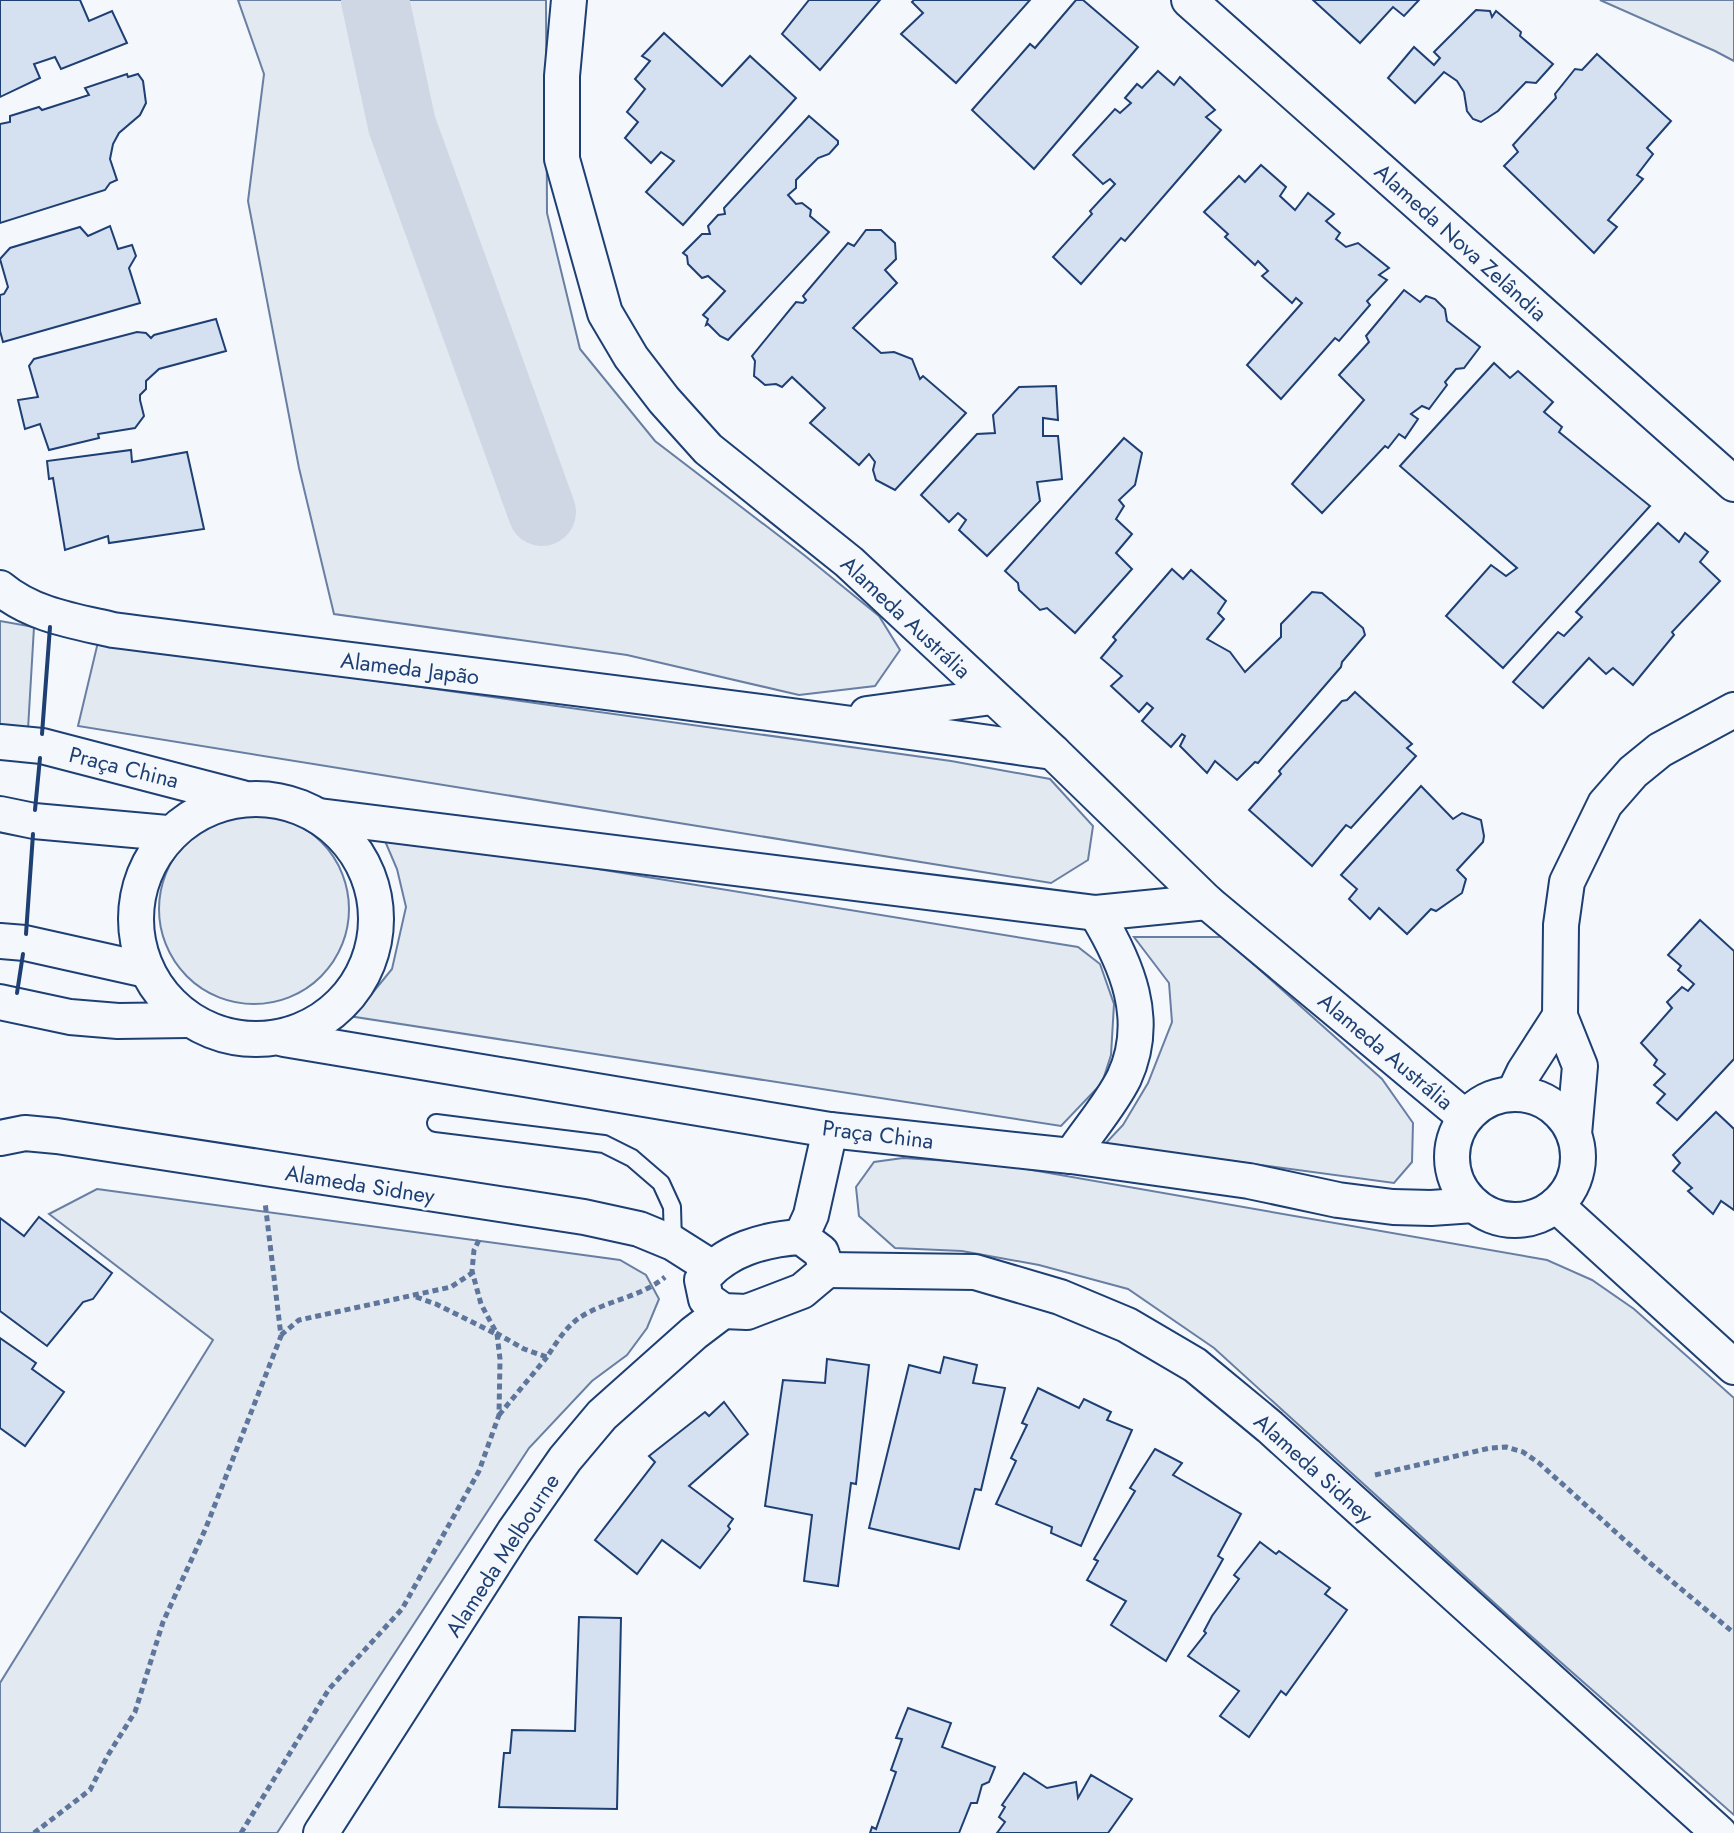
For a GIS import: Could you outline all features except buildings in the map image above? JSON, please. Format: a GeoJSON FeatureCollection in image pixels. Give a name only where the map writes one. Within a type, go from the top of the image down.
{"type":"FeatureCollection","features":[{"type":"Feature","properties":{"kind":"street","name":"Alameda Austrália"},"geometry":{"type":"LineString","coordinates":[[569,0],[562,76],[562,159],[605,313],[631,357],[664,400],[708,449],[849,562],[1053,752],[1207,902],[1465,1117]]}},
{"type":"Feature","properties":{"kind":"street","name":"Alameda Nova Zelândia"},"geometry":{"type":"LineString","coordinates":[[1189,0],[1734,484]]}},
{"type":"Feature","properties":{"kind":"street","name":"Alameda Japão"},"geometry":{"type":"LineString","coordinates":[[0,588],[17,602],[56,617],[113,630],[614,695],[827,719],[1053,752]]}},
{"type":"Feature","properties":{"kind":"street","name":"Alameda Japão"},"geometry":{"type":"LineString","coordinates":[[827,719],[992,697]]}},
{"type":"Feature","properties":{"kind":"street"},"geometry":{"type":"LineString","coordinates":[[1574,1134],[1556,1109],[1543,1100],[1514,1093],[1495,1096],[1465,1117],[1454,1139],[1451,1163],[1463,1193],[1474,1205],[1506,1220],[1524,1220],[1556,1205],[1569,1190],[1576,1173],[1578,1153],[1574,1134],[1580,1066],[1560,1016],[1561,925],[1567,882],[1605,804],[1633,772],[1660,750],[1734,710]]}},
{"type":"Feature","properties":{"kind":"street","name":"Praça China"},"geometry":{"type":"LineString","coordinates":[[0,742],[42,746],[247,799],[281,801],[319,816],[1096,913],[1207,902]]}},
{"type":"Feature","properties":{"kind":"street","name":"Praça China"},"geometry":{"type":"LineString","coordinates":[[188,1020],[164,998],[146,970],[136,940],[135,908],[143,877],[167,833],[212,806],[247,799]]}},
{"type":"Feature","properties":{"kind":"street"},"geometry":{"type":"LineString","coordinates":[[0,814],[34,821],[167,833]]}},
{"type":"Feature","properties":{"kind":"street","name":"Praça China"},"geometry":{"type":"LineString","coordinates":[[284,1039],[325,1020],[354,991],[372,956],[377,916],[369,877],[349,842],[319,816]]}},
{"type":"Feature","properties":{"kind":"street"},"geometry":{"type":"LineString","coordinates":[[1071,1156],[1124,1077],[1138,1027],[1130,986],[1118,949],[1096,913]]}},
{"type":"Feature","properties":{"kind":"street"},"geometry":{"type":"LineString","coordinates":[[0,941],[25,943],[146,970]]}},
{"type":"Feature","properties":{"kind":"street","name":"Praça China"},"geometry":{"type":"LineString","coordinates":[[0,1002],[70,1017],[118,1021],[188,1020],[243,1036],[284,1039],[830,1130],[1071,1156],[1249,1181],[1338,1200],[1393,1207],[1474,1205]]}},
{"type":"Feature","properties":{"kind":"street"},"geometry":{"type":"LineString","coordinates":[[1514,1093],[1560,1016]]}},
{"type":"Feature","properties":{"kind":"street"},"geometry":{"type":"LineString","coordinates":[[801,1237],[811,1215],[830,1130]]}},
{"type":"Feature","properties":{"kind":"street","name":"Alameda Sidney"},"geometry":{"type":"LineString","coordinates":[[0,1138],[25,1133],[57,1136],[639,1229],[673,1243],[711,1267]]}},
{"type":"Feature","properties":{"kind":"street"},"geometry":{"type":"LineString","coordinates":[[1556,1205],[1734,1367]]}},
{"type":"Feature","properties":{"kind":"street"},"geometry":{"type":"LineString","coordinates":[[801,1237],[821,1252],[827,1270],[802,1291],[747,1312],[723,1311],[706,1299],[702,1280],[711,1267],[737,1252],[778,1239],[801,1237]]}},
{"type":"Feature","properties":{"kind":"street","name":"Alameda Sidney"},"geometry":{"type":"LineString","coordinates":[[827,1270],[975,1272],[1073,1302],[1127,1325],[1195,1365],[1270,1427],[1719,1833]]}},
{"type":"Feature","properties":{"kind":"street","name":"Alameda Melbourne"},"geometry":{"type":"LineString","coordinates":[[321,1833],[514,1532],[565,1459],[602,1415],[723,1311]]}},
{"type":"Feature","properties":{"kind":"lane"},"geometry":{"type":"LineString","coordinates":[[436,1123],[604,1144],[632,1158],[661,1183],[672,1207],[673,1243]]}},
{"type":"Feature","properties":{"kind":"path"},"geometry":{"type":"LineString","coordinates":[[260,1169],[281,1336]]}},
{"type":"Feature","properties":{"kind":"path"},"geometry":{"type":"LineString","coordinates":[[241,1833],[329,1689],[402,1609],[479,1471],[499,1415],[500,1359],[497,1334],[481,1304],[472,1271],[474,1250],[501,1205]]}},
{"type":"Feature","properties":{"kind":"path"},"geometry":{"type":"LineString","coordinates":[[499,1415],[560,1337],[579,1318],[648,1290],[665,1278],[673,1243]]}},
{"type":"Feature","properties":{"kind":"path"},"geometry":{"type":"LineString","coordinates":[[34,1833],[90,1790],[135,1712],[163,1622],[205,1530],[281,1336],[299,1320],[451,1287],[472,1271]]}},
{"type":"Feature","properties":{"kind":"path"},"geometry":{"type":"LineString","coordinates":[[415,1297],[547,1357]]}},
{"type":"Feature","properties":{"kind":"path"},"geometry":{"type":"LineString","coordinates":[[468,1322],[480,1316],[481,1304]]}},
{"type":"Feature","properties":{"kind":"path"},"geometry":{"type":"LineString","coordinates":[[1331,1482],[1404,1470],[1490,1448],[1506,1447],[1523,1452],[1570,1488],[1650,1563],[1734,1633]]}},
{"type":"Feature","properties":{"kind":"shaded area"},"geometry":{"type":"Polygon","coordinates":[[[238,0],[546,0],[547,213],[580,349],[655,441],[879,616],[900,650],[875,686],[799,695],[627,655],[334,614],[299,468],[248,201],[264,74],[238,0]]]}},
{"type":"Feature","properties":{"kind":"shaded area"},"geometry":{"type":"Polygon","coordinates":[[[1600,0],[1734,0],[1734,61],[1715,51],[1600,0]]]}},
{"type":"Feature","properties":{"kind":"shaded area"},"geometry":{"type":"Polygon","coordinates":[[[0,621],[34,627],[28,729],[0,725],[0,621]]]}},
{"type":"Feature","properties":{"kind":"shaded area"},"geometry":{"type":"Polygon","coordinates":[[[98,642],[951,761],[1050,779],[1093,826],[1088,860],[1051,883],[78,726],[98,642]]]}},
{"type":"Feature","properties":{"kind":"shaded area"},"geometry":{"type":"Polygon","coordinates":[[[254,814],[290,822],[307,830],[321,842],[333,856],[341,873],[349,909],[341,945],[333,962],[321,976],[307,988],[290,996],[254,1004],[218,996],[201,988],[187,976],[175,962],[167,945],[159,909],[167,873],[175,856],[187,842],[201,830],[218,822],[254,814]]]}},
{"type":"Feature","properties":{"kind":"shaded area"},"geometry":{"type":"Polygon","coordinates":[[[382,834],[1078,947],[1100,964],[1114,1004],[1111,1055],[1102,1083],[1061,1126],[349,1016],[361,1007],[392,969],[406,907],[397,869],[382,834]]]}},
{"type":"Feature","properties":{"kind":"shaded area"},"geometry":{"type":"Polygon","coordinates":[[[1134,937],[1223,937],[1382,1079],[1413,1123],[1412,1162],[1394,1183],[1105,1144],[1123,1125],[1148,1083],[1172,1022],[1169,983],[1134,937]]]}},
{"type":"Feature","properties":{"kind":"shaded area"},"geometry":{"type":"Polygon","coordinates":[[[903,1158],[997,1164],[1547,1260],[1592,1280],[1634,1309],[1734,1398],[1734,1815],[1523,1629],[1214,1348],[1128,1289],[1039,1265],[962,1251],[895,1248],[859,1216],[856,1187],[874,1162],[903,1158]]]}},
{"type":"Feature","properties":{"kind":"shaded area"},"geometry":{"type":"Polygon","coordinates":[[[97,1189],[620,1260],[646,1275],[659,1299],[647,1328],[627,1355],[592,1381],[529,1448],[277,1833],[0,1833],[0,1683],[213,1340],[49,1214],[97,1189]]]}},
{"type":"Feature","properties":{"kind":"waterway"},"geometry":{"type":"LineString","coordinates":[[375,0],[402,125],[542,512]]}},
{"type":"Feature","properties":{"kind":"wall"},"geometry":{"type":"LineString","coordinates":[[42,734],[50,627]]}},
{"type":"Feature","properties":{"kind":"wall"},"geometry":{"type":"LineString","coordinates":[[35,810],[40,758]]}},
{"type":"Feature","properties":{"kind":"wall"},"geometry":{"type":"LineString","coordinates":[[26,934],[33,834]]}},
{"type":"Feature","properties":{"kind":"wall"},"geometry":{"type":"LineString","coordinates":[[17,993],[23,954]]}}]}
